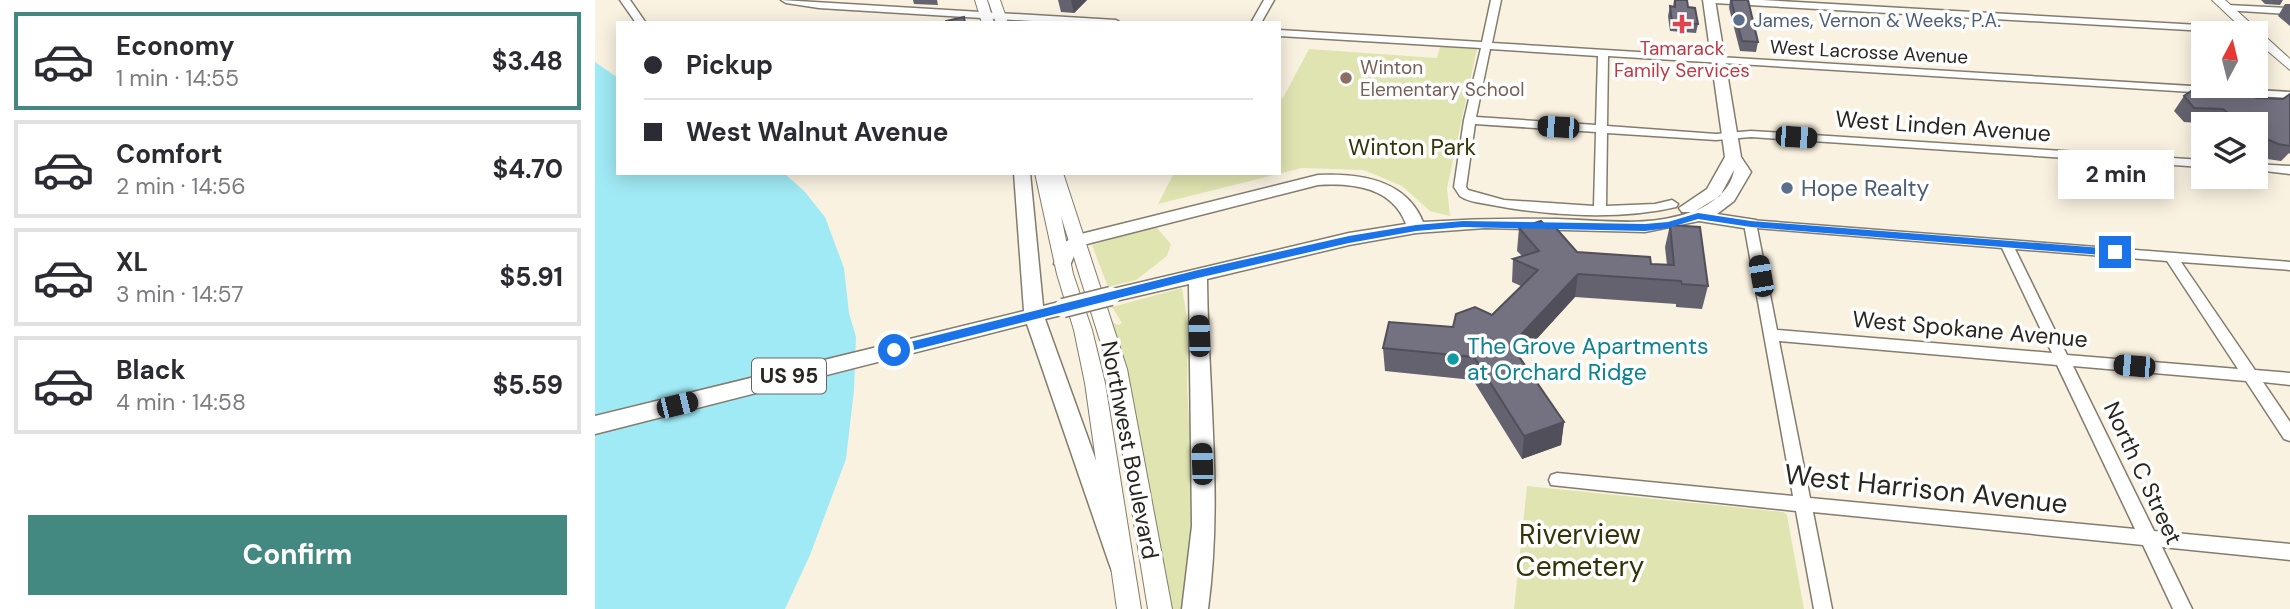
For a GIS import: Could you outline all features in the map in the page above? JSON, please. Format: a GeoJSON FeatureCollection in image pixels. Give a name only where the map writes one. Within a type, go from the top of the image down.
{"type":"FeatureCollection","features":[{"type":"Feature","properties":{"kind":"highway"},"geometry":{"type":"LineString","coordinates":[[1709,0],[1732,136],[1733,157],[1743,172],[1740,183],[1726,200],[1727,207],[1751,224]]}},
{"type":"Feature","properties":{"kind":"highway","name":"US 95"},"geometry":{"type":"LineString","coordinates":[[1538,224],[1565,218],[1661,216],[1684,210],[1714,192],[1733,157]]}},
{"type":"Feature","properties":{"kind":"highway"},"geometry":{"type":"LineString","coordinates":[[1022,175],[1034,315],[1121,563]]}},
{"type":"Feature","properties":{"kind":"highway"},"geometry":{"type":"LineString","coordinates":[[1063,264],[1067,248],[1077,241],[1299,183],[1326,179],[1356,180],[1386,189],[1413,213],[1416,228]]}},
{"type":"Feature","properties":{"kind":"highway","name":"US 95"},"geometry":{"type":"LineString","coordinates":[[595,425],[1198,274],[1349,239],[1416,228],[1474,223],[1645,228],[1668,225],[1698,216],[1726,200]]}},
{"type":"Feature","properties":{"kind":"highway"},"geometry":{"type":"LineString","coordinates":[[1698,216],[1751,224]]}},
{"type":"Feature","properties":{"kind":"highway"},"geometry":{"type":"LineString","coordinates":[[1195,609],[1201,573],[1204,525],[1198,274]]}},
{"type":"Feature","properties":{"kind":"main road"},"geometry":{"type":"LineString","coordinates":[[981,0],[987,19]]}},
{"type":"Feature","properties":{"kind":"main road"},"geometry":{"type":"LineString","coordinates":[[995,0],[1001,19]]}},
{"type":"Feature","properties":{"kind":"main road"},"geometry":{"type":"LineString","coordinates":[[2222,4],[2241,21]]}},
{"type":"Feature","properties":{"kind":"main road"},"geometry":{"type":"LineString","coordinates":[[2268,46],[2290,66]]}},
{"type":"Feature","properties":{"kind":"main road","name":"Northwest Boulevard"},"geometry":{"type":"LineString","coordinates":[[1043,175],[1095,383],[1129,609]]}},
{"type":"Feature","properties":{"kind":"main road","name":"Northwest Boulevard"},"geometry":{"type":"LineString","coordinates":[[1056,175],[1118,369],[1160,609]]}},
{"type":"Feature","properties":{"kind":"street"},"geometry":{"type":"LineString","coordinates":[[625,0],[640,21]]}},
{"type":"Feature","properties":{"kind":"street"},"geometry":{"type":"LineString","coordinates":[[786,0],[987,19],[1058,21]]}},
{"type":"Feature","properties":{"kind":"street"},"geometry":{"type":"LineString","coordinates":[[1257,21],[1269,0]]}},
{"type":"Feature","properties":{"kind":"street"},"geometry":{"type":"LineString","coordinates":[[1496,0],[1470,120],[1460,187],[1464,193],[1488,201],[1600,209],[1643,209],[1672,204]]}},
{"type":"Feature","properties":{"kind":"street"},"geometry":{"type":"LineString","coordinates":[[1714,0],[2191,29]]}},
{"type":"Feature","properties":{"kind":"street"},"geometry":{"type":"LineString","coordinates":[[2222,4],[2290,11]]}},
{"type":"Feature","properties":{"kind":"street","name":"West Lacrosse Avenue"},"geometry":{"type":"LineString","coordinates":[[1281,33],[2290,95]]}},
{"type":"Feature","properties":{"kind":"street"},"geometry":{"type":"LineString","coordinates":[[1600,209],[1603,54]]}},
{"type":"Feature","properties":{"kind":"street","name":"West Linden Avenue"},"geometry":{"type":"LineString","coordinates":[[1470,120],[1602,130],[1732,136],[1754,134],[2191,163]]}},
{"type":"Feature","properties":{"kind":"street"},"geometry":{"type":"LineString","coordinates":[[2268,168],[2290,170]]}},
{"type":"Feature","properties":{"kind":"street"},"geometry":{"type":"LineString","coordinates":[[1823,609],[1751,224],[2290,266]]}},
{"type":"Feature","properties":{"kind":"street","name":"North C Street"},"geometry":{"type":"LineString","coordinates":[[2006,243],[2183,609]]}},
{"type":"Feature","properties":{"kind":"street"},"geometry":{"type":"LineString","coordinates":[[2171,257],[2290,435]]}},
{"type":"Feature","properties":{"kind":"street","name":"West Spokane Avenue"},"geometry":{"type":"LineString","coordinates":[[1772,335],[2290,379]]}},
{"type":"Feature","properties":{"kind":"street","name":"West Harrison Avenue"},"geometry":{"type":"LineString","coordinates":[[1557,480],[2290,552]]}},
{"type":"Feature","properties":{"kind":"green space","name":"Winton Park"},"geometry":{"type":"Polygon","coordinates":[[[1440,47],[1477,49],[1447,188],[1450,216],[1430,211],[1402,186],[1364,170],[1302,168],[1281,173],[1281,98],[1309,49],[1437,58],[1440,47]]]}},
{"type":"Feature","properties":{"kind":"green space","name":"Winton Park"},"geometry":{"type":"Polygon","coordinates":[[[1173,175],[1274,175],[1158,204],[1173,175]]]}},
{"type":"Feature","properties":{"kind":"green space"},"geometry":{"type":"Polygon","coordinates":[[[1156,227],[1171,244],[1167,256],[1136,280],[1108,287],[1092,245],[1109,240],[1108,238],[1156,227]]]}},
{"type":"Feature","properties":{"kind":"green space"},"geometry":{"type":"Polygon","coordinates":[[[1182,288],[1188,323],[1187,388],[1193,526],[1185,609],[1171,609],[1110,321],[1118,325],[1122,323],[1112,307],[1182,288]]]}},
{"type":"Feature","properties":{"kind":"green space","name":"Riverview Cemetery"},"geometry":{"type":"Polygon","coordinates":[[[1527,486],[1783,512],[1787,515],[1804,609],[1514,609],[1527,486]]]}},
{"type":"Feature","properties":{"kind":"water"},"geometry":{"type":"Polygon","coordinates":[[[595,62],[616,77],[616,175],[786,175],[805,192],[825,217],[844,268],[849,313],[856,337],[854,390],[846,459],[810,555],[785,609],[595,609],[595,62]]]}},
{"type":"Feature","properties":{"kind":"building"},"geometry":{"type":"Polygon","coordinates":[[[1675,0],[1687,0],[1688,7],[1695,8],[1698,24],[1672,22],[1670,6],[1675,7],[1675,0]]]}},
{"type":"Feature","properties":{"kind":"building"},"geometry":{"type":"Polygon","coordinates":[[[1731,0],[1748,0],[1758,42],[1742,41],[1731,0]]]}},
{"type":"Feature","properties":{"kind":"building"},"geometry":{"type":"Polygon","coordinates":[[[964,17],[965,21],[946,21],[964,17]]]}},
{"type":"Feature","properties":{"kind":"building"},"geometry":{"type":"Polygon","coordinates":[[[2191,91],[2191,98],[2283,99],[2290,94],[2290,146],[2268,139],[2268,112],[2227,112],[2223,109],[2194,108],[2184,96],[2191,91]]]}},
{"type":"Feature","properties":{"kind":"building"},"geometry":{"type":"Polygon","coordinates":[[[1541,221],[1547,228],[1554,226],[1577,252],[1650,257],[1651,264],[1674,265],[1670,225],[1700,227],[1708,286],[1682,284],[1681,281],[1578,274],[1511,345],[1564,422],[1524,436],[1474,357],[1383,348],[1389,322],[1453,327],[1456,314],[1475,307],[1492,315],[1538,270],[1513,259],[1539,251],[1519,228],[1541,221]]]}},
{"type":"Feature","properties":{"kind":"place","name":"James, Vernon & Weeks, P.A."},"geometry":{"type":"Point","coordinates":[1739,20]}},
{"type":"Feature","properties":{"kind":"place","name":"Tamarack Family Services"},"geometry":{"type":"Point","coordinates":[1682,24]}},
{"type":"Feature","properties":{"kind":"place","name":"Winton Elementary School"},"geometry":{"type":"Point","coordinates":[1346,78]}},
{"type":"Feature","properties":{"kind":"place","name":"Hope Realty"},"geometry":{"type":"Point","coordinates":[1787,188]}},
{"type":"Feature","properties":{"kind":"place","name":"The Grove Apartments at Orchard Ridge"},"geometry":{"type":"Point","coordinates":[1453,359]}},
{"type":"Feature","properties":{"kind":"route"},"geometry":{"type":"LineString","coordinates":[[894,350],[1349,239],[1416,228],[1463,224],[1645,228],[1668,225],[1698,216],[1751,224],[2115,252]]}}]}
